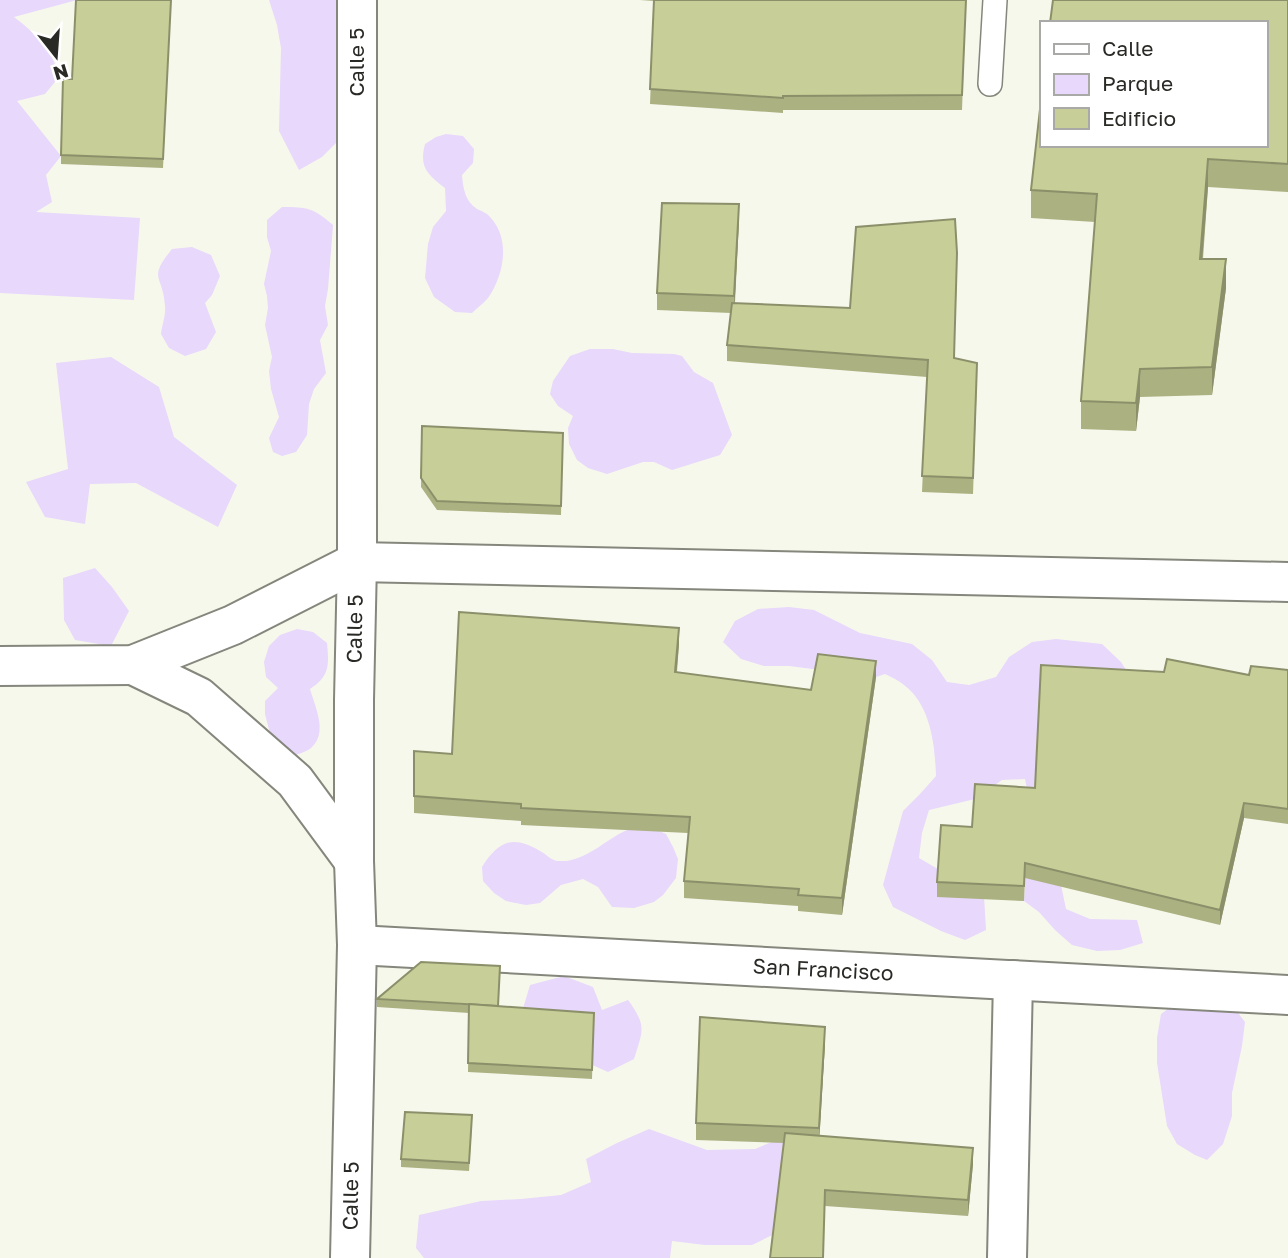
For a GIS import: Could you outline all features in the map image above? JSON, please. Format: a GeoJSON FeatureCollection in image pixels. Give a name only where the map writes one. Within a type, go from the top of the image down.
{"type":"FeatureCollection","features":[{"type":"Feature","properties":{"kind":"street","name":"Calle 5"},"geometry":{"type":"LineString","coordinates":[[350,1258],[357,944],[354,699],[357,562],[357,0]]}},
{"type":"Feature","properties":{"kind":"street"},"geometry":{"type":"LineString","coordinates":[[0,666],[134,665],[233,625],[357,562],[1288,582]]}},
{"type":"Feature","properties":{"kind":"street"},"geometry":{"type":"LineString","coordinates":[[134,665],[199,697],[295,781],[354,861]]}},
{"type":"Feature","properties":{"kind":"street","name":"San Francisco"},"geometry":{"type":"LineString","coordinates":[[357,944],[1288,995]]}},
{"type":"Feature","properties":{"kind":"street"},"geometry":{"type":"LineString","coordinates":[[1007,1258],[1013,980]]}},
{"type":"Feature","properties":{"kind":"lane"},"geometry":{"type":"LineString","coordinates":[[990,84],[995,0]]}},
{"type":"Feature","properties":{"kind":"green space"},"geometry":{"type":"Polygon","coordinates":[[[0,0],[77,0],[14,17],[43,43],[53,59],[59,77],[45,94],[17,101],[61,156],[46,175],[52,202],[36,212],[140,218],[134,300],[0,293],[0,0]]]}},
{"type":"Feature","properties":{"kind":"green space"},"geometry":{"type":"Polygon","coordinates":[[[269,0],[366,0],[344,135],[322,157],[299,170],[279,131],[281,48],[269,0]]]}},
{"type":"Feature","properties":{"kind":"green space"},"geometry":{"type":"Polygon","coordinates":[[[446,134],[463,136],[474,149],[473,163],[462,175],[464,189],[473,206],[489,216],[497,226],[503,246],[501,268],[494,289],[472,313],[455,312],[434,297],[425,278],[428,244],[433,227],[446,211],[445,188],[426,169],[423,152],[425,144],[446,134]]]}},
{"type":"Feature","properties":{"kind":"green space"},"geometry":{"type":"Polygon","coordinates":[[[282,207],[310,210],[333,225],[325,306],[328,325],[320,340],[326,373],[314,389],[309,404],[307,435],[296,452],[282,456],[273,452],[269,438],[279,417],[271,389],[269,371],[272,357],[265,325],[268,308],[264,284],[271,251],[267,237],[267,220],[282,207]]]}},
{"type":"Feature","properties":{"kind":"green space"},"geometry":{"type":"Polygon","coordinates":[[[192,247],[211,255],[220,276],[212,295],[205,303],[216,332],[206,349],[185,356],[169,348],[161,334],[165,309],[158,272],[172,249],[192,247]]]}},
{"type":"Feature","properties":{"kind":"green space"},"geometry":{"type":"Polygon","coordinates":[[[590,349],[682,356],[694,372],[713,383],[732,435],[720,455],[672,470],[654,462],[643,462],[607,474],[588,468],[577,460],[569,444],[568,428],[573,416],[558,406],[550,394],[553,381],[570,356],[590,349]]]}},
{"type":"Feature","properties":{"kind":"green space"},"geometry":{"type":"Polygon","coordinates":[[[111,357],[159,387],[174,437],[237,485],[218,527],[136,483],[90,484],[85,524],[45,517],[26,482],[68,469],[56,363],[111,357]]]}},
{"type":"Feature","properties":{"kind":"green space"},"geometry":{"type":"Polygon","coordinates":[[[95,568],[129,611],[111,646],[75,640],[64,620],[63,578],[95,568]]]}},
{"type":"Feature","properties":{"kind":"green space"},"geometry":{"type":"Polygon","coordinates":[[[789,607],[814,610],[860,633],[912,644],[932,660],[947,682],[969,685],[996,677],[1009,657],[1032,642],[1056,639],[1102,644],[1121,662],[1134,682],[1061,885],[1066,909],[1090,919],[1137,920],[1143,943],[1120,950],[1097,951],[1072,945],[1024,901],[1030,803],[1025,779],[1002,780],[975,799],[929,810],[922,833],[919,858],[984,896],[986,930],[965,940],[893,907],[883,885],[903,811],[936,776],[933,739],[926,715],[913,693],[885,674],[876,677],[789,666],[764,666],[741,659],[723,642],[735,621],[758,609],[789,607]]]}},
{"type":"Feature","properties":{"kind":"green space"},"geometry":{"type":"Polygon","coordinates":[[[297,629],[313,632],[327,643],[328,658],[325,675],[310,689],[319,719],[317,741],[306,751],[296,755],[273,745],[265,714],[265,701],[278,688],[266,677],[264,662],[269,646],[280,635],[297,629]]]}},
{"type":"Feature","properties":{"kind":"green space"},"geometry":{"type":"Polygon","coordinates":[[[648,826],[666,834],[678,859],[676,878],[654,902],[634,908],[612,907],[598,887],[583,879],[561,885],[540,903],[526,905],[506,901],[483,881],[482,867],[500,846],[506,843],[521,843],[554,860],[568,861],[586,855],[627,830],[648,826]]]}},
{"type":"Feature","properties":{"kind":"green space"},"geometry":{"type":"Polygon","coordinates":[[[564,976],[593,987],[602,1010],[628,1000],[642,1028],[634,1059],[608,1072],[590,1064],[522,1012],[530,985],[564,976]]]}},
{"type":"Feature","properties":{"kind":"green space"},"geometry":{"type":"Polygon","coordinates":[[[1228,1000],[1245,1022],[1242,1046],[1232,1093],[1232,1116],[1223,1144],[1207,1160],[1177,1144],[1167,1126],[1157,1063],[1157,1038],[1161,1014],[1179,1001],[1228,1000]]]}},
{"type":"Feature","properties":{"kind":"green space"},"geometry":{"type":"Polygon","coordinates":[[[649,1129],[707,1150],[755,1149],[795,1132],[793,1225],[752,1245],[705,1245],[672,1241],[670,1258],[424,1258],[416,1248],[419,1215],[481,1201],[561,1195],[591,1182],[586,1159],[649,1129]]]}},
{"type":"Feature","properties":{"kind":"building"},"geometry":{"type":"Polygon","coordinates":[[[76,0],[171,0],[163,159],[61,155],[63,79],[72,79],[76,0]]]}},
{"type":"Feature","properties":{"kind":"building"},"geometry":{"type":"Polygon","coordinates":[[[654,0],[966,0],[962,95],[783,98],[650,89],[654,0]]]}},
{"type":"Feature","properties":{"kind":"building"},"geometry":{"type":"Polygon","coordinates":[[[1053,0],[1288,0],[1288,164],[1208,159],[1200,259],[1226,259],[1212,367],[1140,369],[1136,403],[1081,401],[1097,194],[1031,190],[1040,109],[1040,147],[1267,147],[1267,21],[1050,21],[1053,0]]]}},
{"type":"Feature","properties":{"kind":"building"},"geometry":{"type":"Polygon","coordinates":[[[662,203],[739,204],[734,296],[657,293],[662,203]]]}},
{"type":"Feature","properties":{"kind":"building"},"geometry":{"type":"Polygon","coordinates":[[[955,219],[957,253],[954,358],[977,363],[973,478],[922,476],[928,360],[727,345],[732,303],[850,308],[856,227],[955,219]]]}},
{"type":"Feature","properties":{"kind":"building"},"geometry":{"type":"Polygon","coordinates":[[[422,426],[563,433],[561,506],[437,501],[421,478],[422,426]]]}},
{"type":"Feature","properties":{"kind":"building"},"geometry":{"type":"Polygon","coordinates":[[[459,612],[679,628],[675,672],[811,690],[818,654],[876,661],[842,898],[798,895],[799,889],[684,881],[690,817],[521,808],[521,804],[414,796],[414,751],[452,754],[459,612]]]}},
{"type":"Feature","properties":{"kind":"building"},"geometry":{"type":"Polygon","coordinates":[[[1167,659],[1249,675],[1251,666],[1288,670],[1288,809],[1244,803],[1220,910],[1025,863],[1024,886],[937,882],[941,825],[972,827],[975,784],[1035,788],[1041,665],[1164,672],[1167,659]]]}},
{"type":"Feature","properties":{"kind":"building"},"geometry":{"type":"Polygon","coordinates":[[[421,962],[500,966],[498,1006],[377,999],[421,962]]]}},
{"type":"Feature","properties":{"kind":"building"},"geometry":{"type":"Polygon","coordinates":[[[469,1004],[594,1013],[592,1070],[468,1063],[469,1004]]]}},
{"type":"Feature","properties":{"kind":"building"},"geometry":{"type":"Polygon","coordinates":[[[700,1017],[825,1027],[819,1128],[696,1123],[700,1017]]]}},
{"type":"Feature","properties":{"kind":"building"},"geometry":{"type":"Polygon","coordinates":[[[405,1112],[472,1115],[469,1163],[401,1159],[405,1112]]]}},
{"type":"Feature","properties":{"kind":"building"},"geometry":{"type":"Polygon","coordinates":[[[785,1133],[973,1148],[968,1200],[825,1190],[823,1258],[770,1258],[785,1133]]]}}]}
